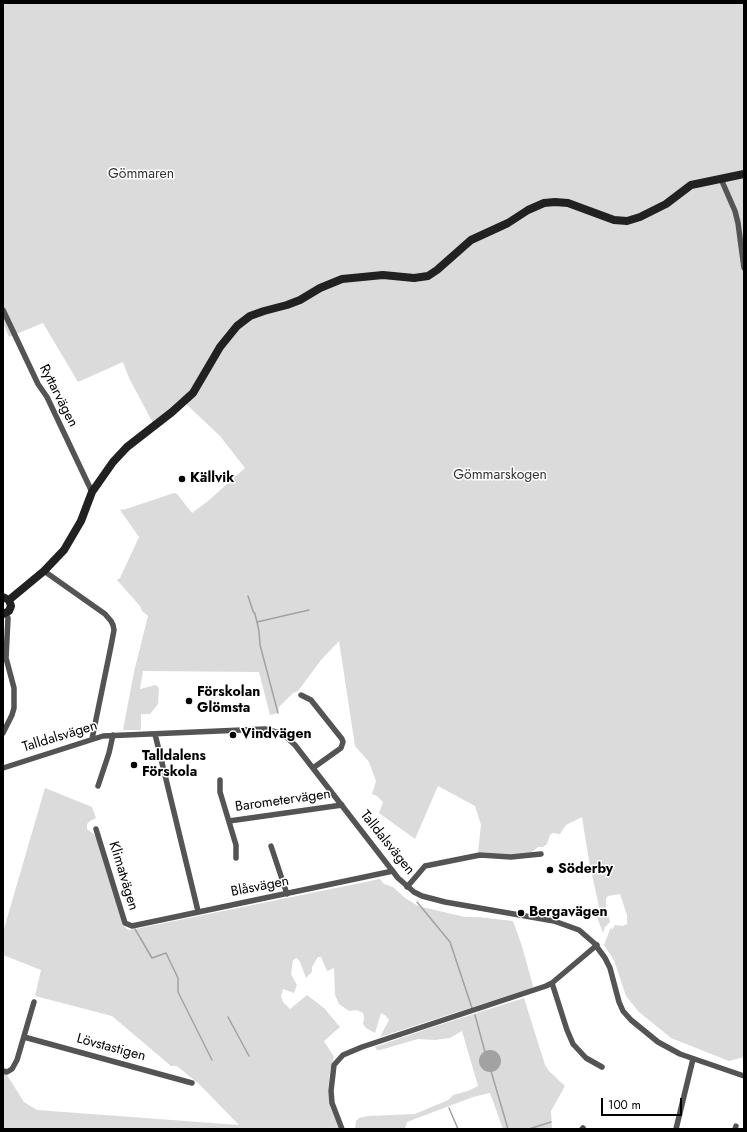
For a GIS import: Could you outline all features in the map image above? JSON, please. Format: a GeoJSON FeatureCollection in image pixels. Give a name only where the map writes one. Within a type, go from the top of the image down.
{"type":"FeatureCollection","features":[{"type":"Feature","properties":{"kind":"street"},"geometry":{"type":"LineString","coordinates":[[3,732],[14,708],[14,688],[6,658],[8,618],[5,614],[9,611],[11,606],[6,599],[44,571],[57,558],[73,536],[81,521],[92,492],[113,462],[127,447],[172,412],[192,393],[198,386],[220,346],[237,326],[250,316],[300,300],[320,288],[342,279],[383,275],[414,278],[428,276],[471,240],[508,223],[524,212],[544,204],[555,202],[568,203],[614,220],[627,221],[640,218],[666,204],[691,185],[744,174]]}},
{"type":"Feature","properties":{"kind":"street"},"geometry":{"type":"LineString","coordinates":[[721,179],[735,211],[744,268]]}},
{"type":"Feature","properties":{"kind":"street","name":"Ryttarvägen"},"geometry":{"type":"LineString","coordinates":[[3,310],[38,384],[47,397],[92,492]]}},
{"type":"Feature","properties":{"kind":"street"},"geometry":{"type":"LineString","coordinates":[[44,571],[105,614],[113,626],[114,630],[92,739]]}},
{"type":"Feature","properties":{"kind":"street"},"geometry":{"type":"LineString","coordinates":[[301,695],[311,700],[343,742],[341,748],[313,768]]}},
{"type":"Feature","properties":{"kind":"street","name":"Talldalsvägen"},"geometry":{"type":"LineString","coordinates":[[3,768],[103,736],[251,730],[280,733],[289,739],[313,768],[407,887],[414,892],[431,898],[566,924],[579,930],[597,945],[608,963],[619,1002],[627,1016],[658,1042],[680,1054],[744,1076]]}},
{"type":"Feature","properties":{"kind":"street"},"geometry":{"type":"LineString","coordinates":[[155,734],[198,911]]}},
{"type":"Feature","properties":{"kind":"street"},"geometry":{"type":"LineString","coordinates":[[98,786],[109,753],[113,735]]}},
{"type":"Feature","properties":{"kind":"street","name":"Barometervägen"},"geometry":{"type":"LineString","coordinates":[[220,780],[220,792],[236,845],[236,858]]}},
{"type":"Feature","properties":{"kind":"street","name":"Barometervägen"},"geometry":{"type":"LineString","coordinates":[[229,821],[342,805]]}},
{"type":"Feature","properties":{"kind":"street","name":"Klimatvägen"},"geometry":{"type":"LineString","coordinates":[[96,829],[125,923],[132,926]]}},
{"type":"Feature","properties":{"kind":"street"},"geometry":{"type":"LineString","coordinates":[[272,846],[287,894]]}},
{"type":"Feature","properties":{"kind":"street"},"geometry":{"type":"LineString","coordinates":[[407,887],[425,866],[480,855],[511,857],[541,854]]}},
{"type":"Feature","properties":{"kind":"street","name":"Blåsvägen"},"geometry":{"type":"LineString","coordinates":[[132,926],[393,871]]}},
{"type":"Feature","properties":{"kind":"street"},"geometry":{"type":"LineString","coordinates":[[342,1129],[332,1103],[331,1091],[334,1065],[343,1055],[552,983],[597,945]]}},
{"type":"Feature","properties":{"kind":"street"},"geometry":{"type":"LineString","coordinates":[[552,983],[573,1044],[586,1058],[602,1068]]}},
{"type":"Feature","properties":{"kind":"street"},"geometry":{"type":"LineString","coordinates":[[3,1071],[7,1072],[14,1067],[34,1002]]}},
{"type":"Feature","properties":{"kind":"street","name":"Lövstastigen"},"geometry":{"type":"LineString","coordinates":[[24,1038],[192,1083]]}},
{"type":"Feature","properties":{"kind":"street"},"geometry":{"type":"LineString","coordinates":[[676,1129],[693,1059]]}},
{"type":"Feature","properties":{"kind":"green space","name":"Gömmarskogen"},"geometry":{"type":"Polygon","coordinates":[[[3,3],[744,3],[744,1057],[729,1061],[671,1038],[639,1012],[626,996],[614,960],[604,945],[611,927],[612,930],[615,925],[623,926],[627,924],[627,915],[620,894],[608,896],[606,899],[606,908],[610,922],[605,927],[603,933],[597,917],[600,911],[589,861],[582,817],[566,825],[560,834],[553,833],[550,835],[547,844],[543,847],[538,847],[532,852],[520,855],[478,852],[481,825],[475,806],[438,786],[415,839],[379,813],[383,802],[377,796],[372,794],[376,781],[369,762],[355,746],[339,641],[321,660],[298,691],[293,693],[279,707],[278,713],[270,715],[259,672],[143,671],[140,689],[156,685],[159,688],[158,704],[150,714],[141,714],[141,730],[123,730],[134,672],[148,616],[142,611],[140,606],[117,580],[120,578],[139,537],[120,510],[174,493],[177,494],[192,513],[208,501],[245,468],[220,436],[184,402],[154,425],[129,378],[123,362],[78,382],[43,323],[9,337],[3,323],[3,3]]]}},
{"type":"Feature","properties":{"kind":"green space"},"geometry":{"type":"Polygon","coordinates":[[[45,788],[92,807],[96,818],[87,824],[87,829],[96,836],[124,926],[128,930],[380,879],[384,884],[393,887],[405,898],[418,906],[465,917],[513,921],[522,946],[533,986],[532,988],[380,1037],[389,1020],[386,1016],[381,1013],[375,1033],[366,1028],[363,1024],[363,1013],[357,1010],[349,1011],[339,1004],[335,995],[334,968],[327,971],[321,957],[318,957],[312,967],[312,972],[306,978],[297,958],[293,960],[291,974],[297,985],[294,993],[283,989],[281,996],[283,1002],[290,1009],[307,995],[324,1008],[340,1027],[324,1041],[334,1057],[330,1071],[328,1092],[330,1106],[339,1129],[3,1129],[3,1071],[24,1102],[37,1110],[239,1125],[200,1085],[177,1066],[171,1066],[112,1016],[35,996],[41,970],[3,955],[3,932],[45,788]]]}},
{"type":"Feature","properties":{"kind":"green space"},"geometry":{"type":"Polygon","coordinates":[[[524,998],[545,1065],[549,1071],[565,1086],[551,1111],[552,1129],[503,1129],[490,1093],[473,1097],[407,1122],[405,1129],[355,1129],[356,1121],[359,1118],[368,1116],[415,1114],[448,1100],[453,1095],[468,1091],[478,1086],[462,1031],[450,1038],[435,1040],[418,1039],[380,1050],[377,1050],[375,1047],[524,998]]]}},
{"type":"Feature","properties":{"kind":"shaded area"},"geometry":{"type":"Polygon","coordinates":[[[490,1050],[498,1053],[501,1061],[498,1069],[490,1072],[482,1069],[479,1061],[482,1053],[490,1050]]]}},
{"type":"Feature","properties":{"kind":"waterway"},"geometry":{"type":"LineString","coordinates":[[248,596],[255,614],[259,631],[260,645],[278,713]]}},
{"type":"Feature","properties":{"kind":"waterway"},"geometry":{"type":"LineString","coordinates":[[257,622],[309,610]]}},
{"type":"Feature","properties":{"kind":"waterway"},"geometry":{"type":"LineString","coordinates":[[417,902],[450,942],[472,1008]]}},
{"type":"Feature","properties":{"kind":"waterway"},"geometry":{"type":"LineString","coordinates":[[135,929],[152,958],[166,953],[178,978],[178,992],[212,1060]]}},
{"type":"Feature","properties":{"kind":"waterway"},"geometry":{"type":"LineString","coordinates":[[475,1015],[485,1052]]}},
{"type":"Feature","properties":{"kind":"waterway"},"geometry":{"type":"LineString","coordinates":[[228,1017],[249,1056]]}},
{"type":"Feature","properties":{"kind":"waterway"},"geometry":{"type":"LineString","coordinates":[[491,1071],[508,1129]]}},
{"type":"Feature","properties":{"kind":"waterway"},"geometry":{"type":"LineString","coordinates":[[449,1108],[458,1129]]}},
{"type":"Feature","properties":{"kind":"waterway"},"geometry":{"type":"LineString","coordinates":[[529,1129],[551,1122]]}},
{"type":"Feature","properties":{"kind":"place","name":"Källvik"},"geometry":{"type":"Point","coordinates":[182,479]}},
{"type":"Feature","properties":{"kind":"place","name":"Förskolan Glömsta"},"geometry":{"type":"Point","coordinates":[189,701]}},
{"type":"Feature","properties":{"kind":"place","name":"Vindvägen"},"geometry":{"type":"Point","coordinates":[233,735]}},
{"type":"Feature","properties":{"kind":"place","name":"Talldalens Förskola"},"geometry":{"type":"Point","coordinates":[134,765]}},
{"type":"Feature","properties":{"kind":"place","name":"Söderby"},"geometry":{"type":"Point","coordinates":[550,870]}},
{"type":"Feature","properties":{"kind":"place","name":"Bergavägen"},"geometry":{"type":"Point","coordinates":[521,913]}},
{"type":"Feature","properties":{"kind":"park label","name":"Gömmaren"},"geometry":{"type":"Point","coordinates":[141,175]}}]}
